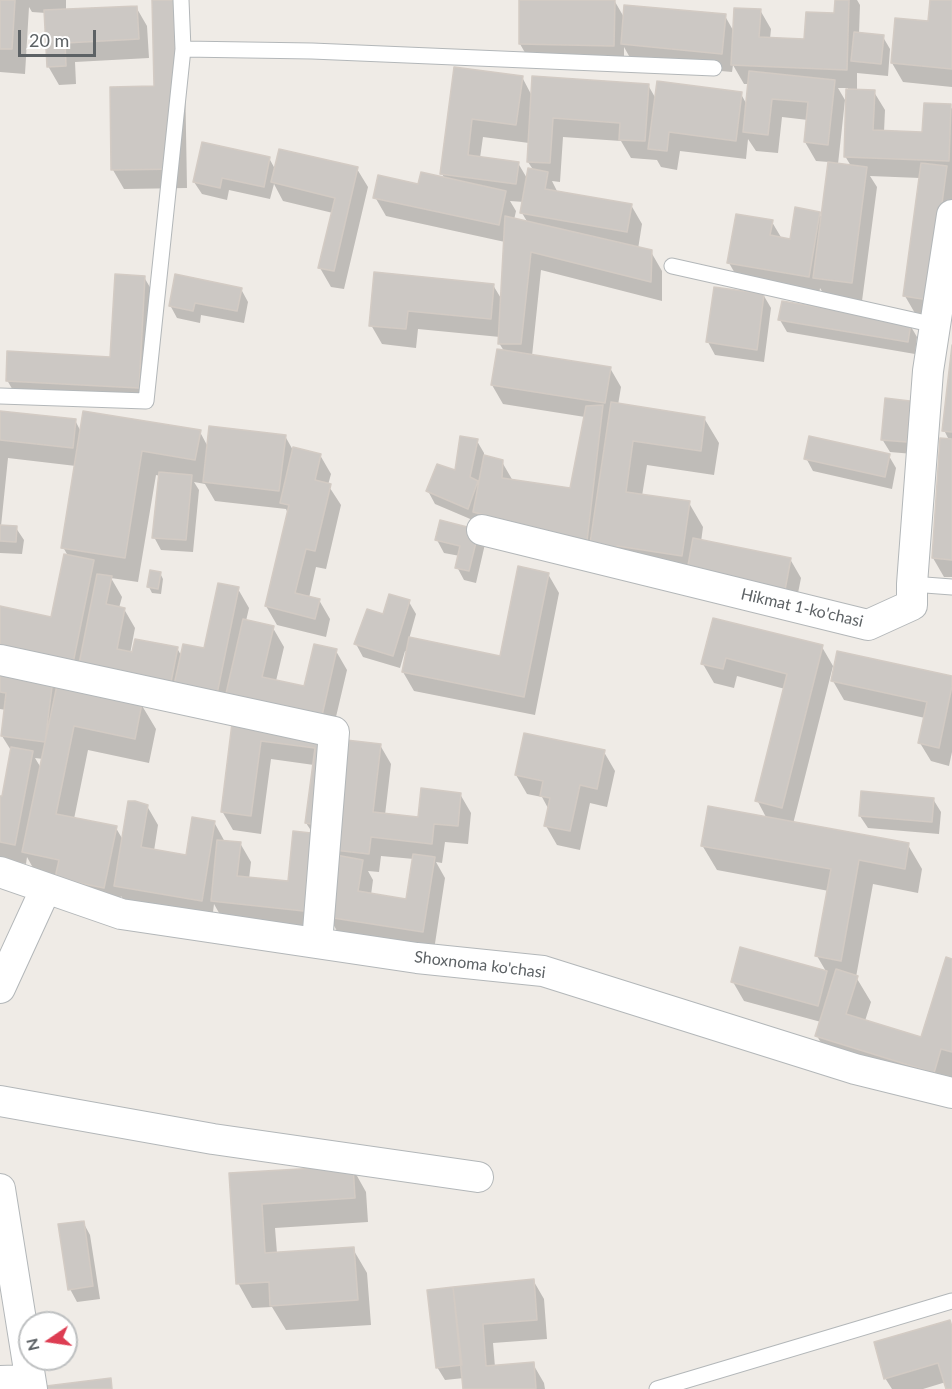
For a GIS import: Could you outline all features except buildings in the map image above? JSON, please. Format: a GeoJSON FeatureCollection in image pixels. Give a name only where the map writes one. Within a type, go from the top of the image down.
{"type":"FeatureCollection","features":[{"type":"Feature","properties":{"kind":"street","name":"Hikmat 1-ko'chasi"},"geometry":{"type":"LineString","coordinates":[[482,530],[868,625],[912,605],[928,371],[952,215]]}},
{"type":"Feature","properties":{"kind":"street"},"geometry":{"type":"LineString","coordinates":[[0,660],[334,732],[317,943]]}},
{"type":"Feature","properties":{"kind":"street","name":"Shoxnoma ko'chasi"},"geometry":{"type":"LineString","coordinates":[[0,873],[121,914],[417,958],[543,971],[855,1069],[952,1093]]}},
{"type":"Feature","properties":{"kind":"street"},"geometry":{"type":"LineString","coordinates":[[0,988],[46,888]]}},
{"type":"Feature","properties":{"kind":"street"},"geometry":{"type":"LineString","coordinates":[[0,1101],[213,1139],[478,1177]]}},
{"type":"Feature","properties":{"kind":"street"},"geometry":{"type":"LineString","coordinates":[[0,1189],[31,1384],[0,1381]]}},
{"type":"Feature","properties":{"kind":"lane"},"geometry":{"type":"LineString","coordinates":[[0,396],[146,401],[183,49],[181,0]]}},
{"type":"Feature","properties":{"kind":"lane"},"geometry":{"type":"LineString","coordinates":[[183,49],[346,52],[714,68]]}},
{"type":"Feature","properties":{"kind":"lane"},"geometry":{"type":"LineString","coordinates":[[672,266],[935,325]]}},
{"type":"Feature","properties":{"kind":"lane"},"geometry":{"type":"LineString","coordinates":[[912,584],[952,587]]}},
{"type":"Feature","properties":{"kind":"lane"},"geometry":{"type":"LineString","coordinates":[[657,1389],[952,1301]]}}]}
